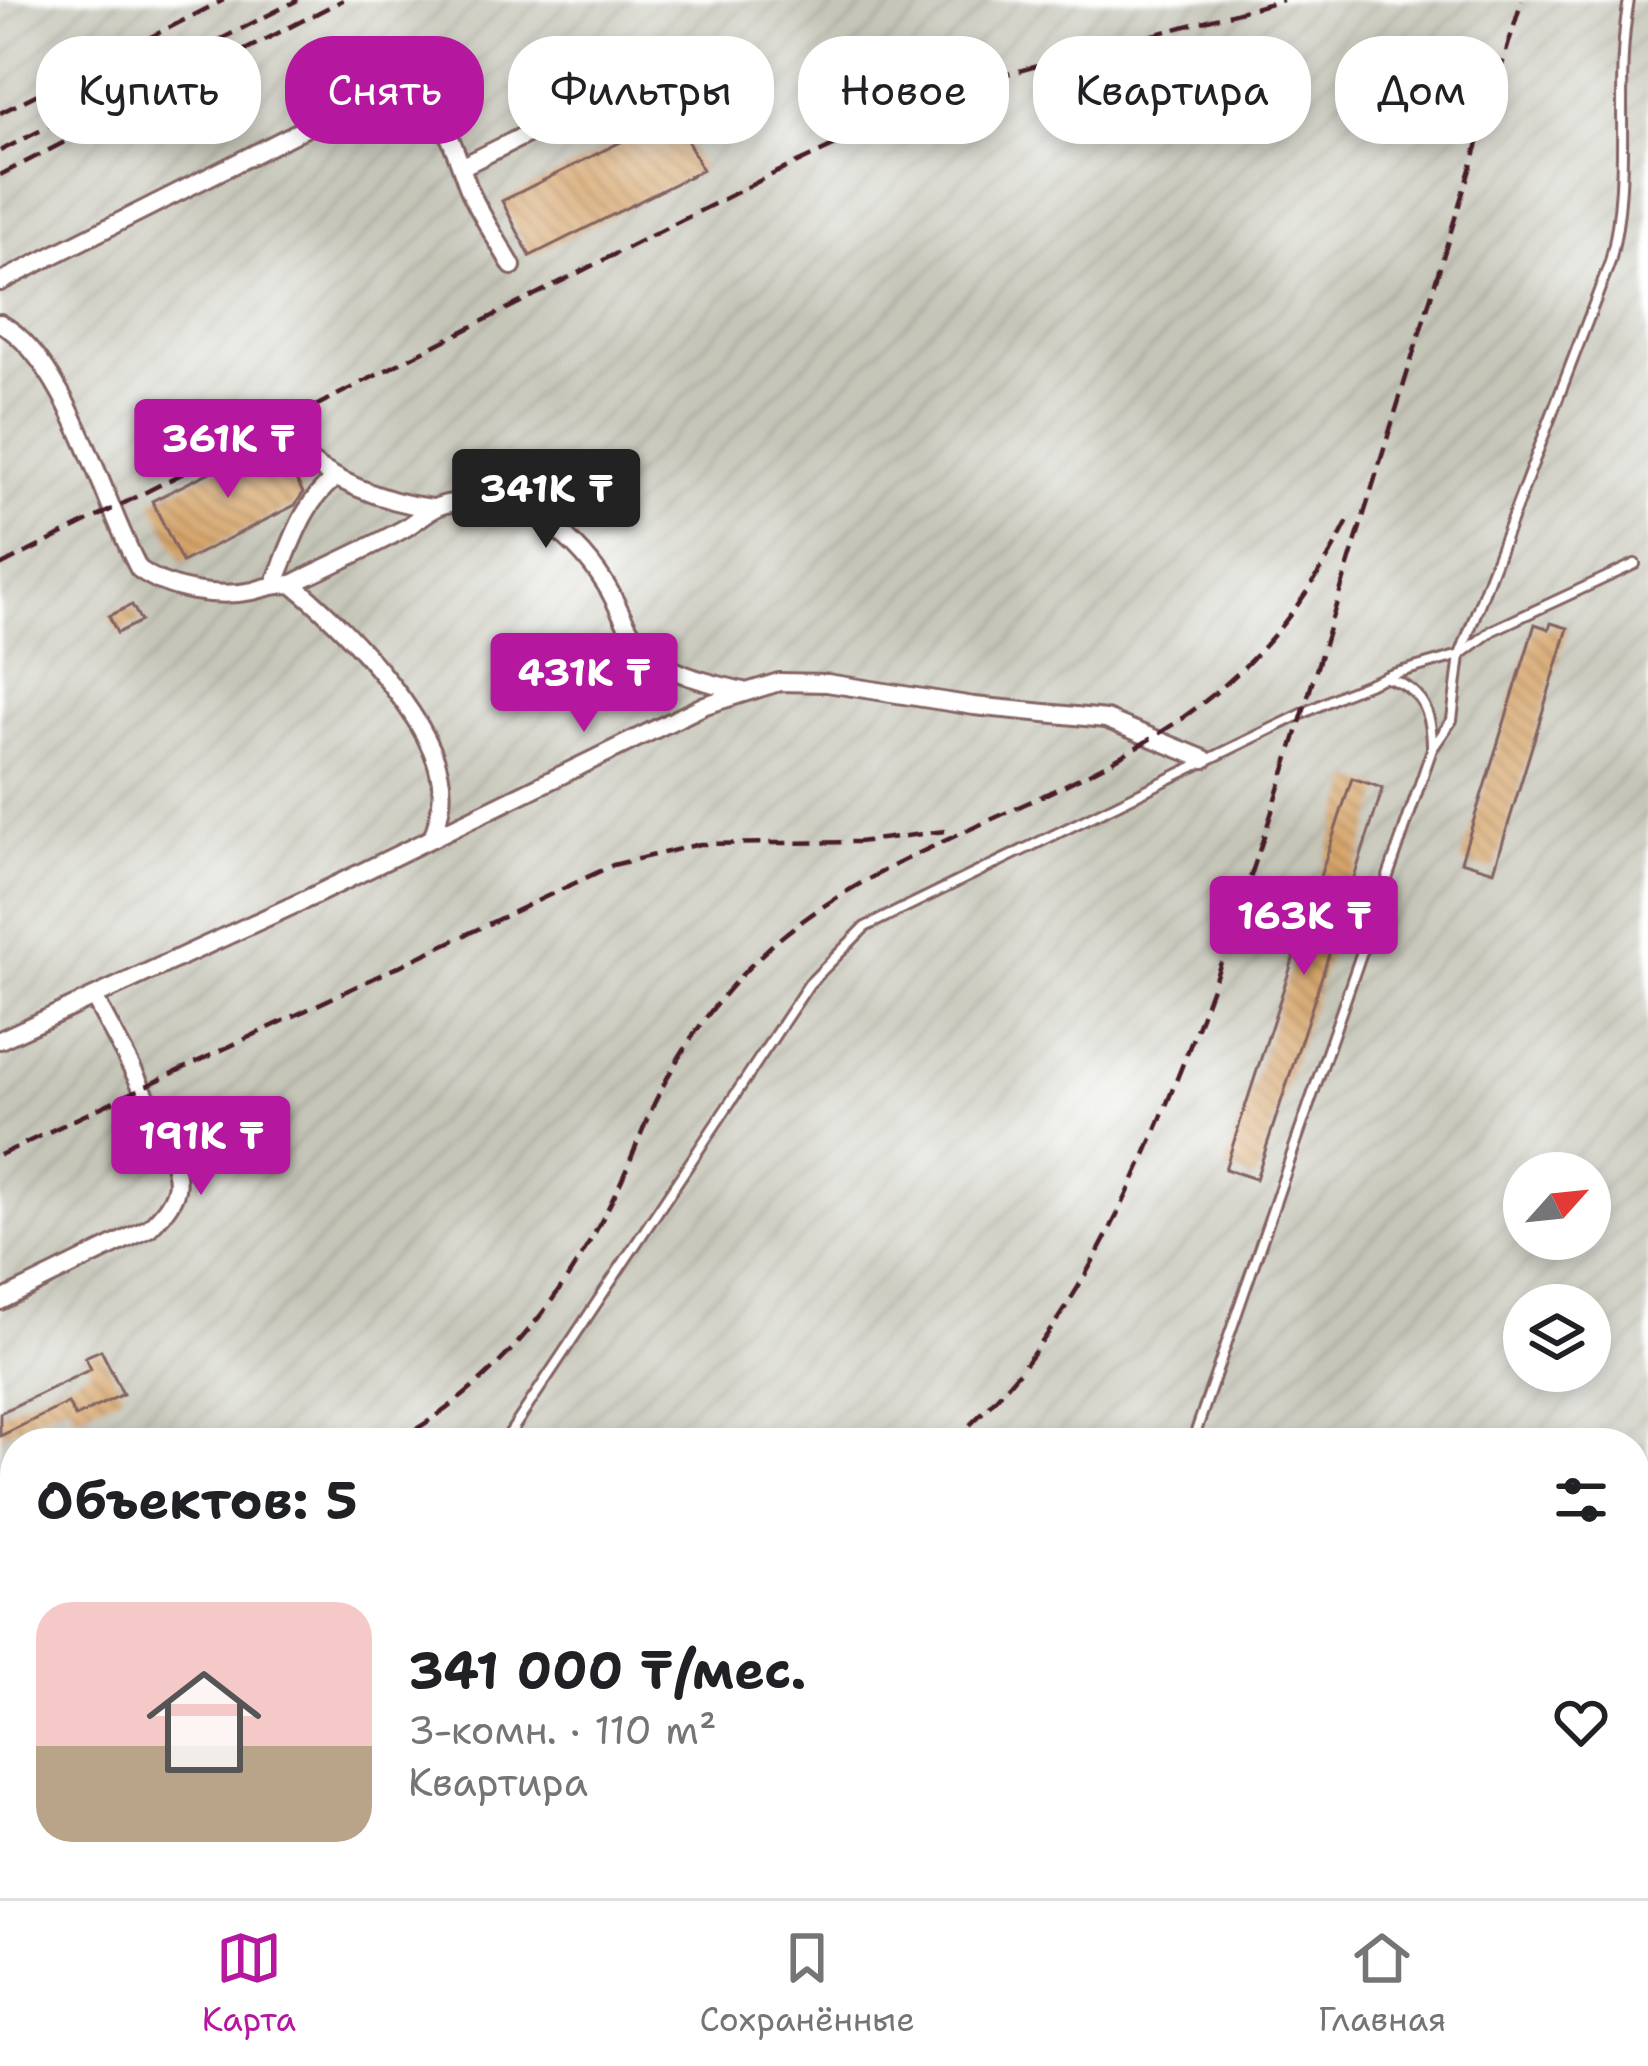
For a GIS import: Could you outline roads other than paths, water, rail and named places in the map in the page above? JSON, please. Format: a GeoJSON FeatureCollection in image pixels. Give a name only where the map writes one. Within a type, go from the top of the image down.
{"type":"FeatureCollection","features":[{"type":"Feature","properties":{"kind":"street"},"geometry":{"type":"LineString","coordinates":[[0,282],[395,83],[418,90],[439,117],[469,189],[512,266]]}},
{"type":"Feature","properties":{"kind":"street"},"geometry":{"type":"LineString","coordinates":[[463,166],[508,144]]}},
{"type":"Feature","properties":{"kind":"street"},"geometry":{"type":"LineString","coordinates":[[0,323],[24,338],[59,391],[139,569],[155,581],[212,592],[250,592],[283,584],[404,529],[432,508]]}},
{"type":"Feature","properties":{"kind":"street"},"geometry":{"type":"LineString","coordinates":[[290,447],[334,478],[402,505],[432,508],[469,503],[531,511],[564,532],[590,562],[644,649],[669,668],[744,691]]}},
{"type":"Feature","properties":{"kind":"street"},"geometry":{"type":"LineString","coordinates":[[283,584],[302,512],[334,478]]}},
{"type":"Feature","properties":{"kind":"street"},"geometry":{"type":"LineString","coordinates":[[283,584],[377,664],[429,747],[442,792],[433,836]]}},
{"type":"Feature","properties":{"kind":"street"},"geometry":{"type":"LineString","coordinates":[[0,1040],[310,898],[705,705],[779,682],[827,683],[974,706],[1106,719],[1204,759]]}},
{"type":"Feature","properties":{"kind":"street"},"geometry":{"type":"LineString","coordinates":[[0,1301],[149,1228],[166,1210],[178,1186],[174,1155],[94,997]]}},
{"type":"Feature","properties":{"kind":"lane"},"geometry":{"type":"LineString","coordinates":[[1197,1428],[1432,749],[1452,720],[1460,655],[1610,262],[1622,205],[1624,29],[1629,0]]}},
{"type":"Feature","properties":{"kind":"lane"},"geometry":{"type":"LineString","coordinates":[[514,1428],[809,985],[838,950],[885,915],[1204,759],[1385,677],[1460,655],[1492,630],[1635,564]]}},
{"type":"Feature","properties":{"kind":"lane"},"geometry":{"type":"LineString","coordinates":[[1385,677],[1403,682],[1427,708],[1432,749]]}},
{"type":"Feature","properties":{"kind":"railway"},"geometry":{"type":"LineString","coordinates":[[0,113],[224,0]]}},
{"type":"Feature","properties":{"kind":"railway"},"geometry":{"type":"LineString","coordinates":[[0,151],[298,0]]}},
{"type":"Feature","properties":{"kind":"railway"},"geometry":{"type":"LineString","coordinates":[[0,175],[343,0]]}},
{"type":"Feature","properties":{"kind":"railway"},"geometry":{"type":"LineString","coordinates":[[0,566],[769,176],[902,114],[1000,76],[1283,0]]}},
{"type":"Feature","properties":{"kind":"railway"},"geometry":{"type":"LineString","coordinates":[[965,1428],[1028,1360],[1090,1267],[1184,1061],[1281,783],[1522,0]]}},
{"type":"Feature","properties":{"kind":"railway"},"geometry":{"type":"LineString","coordinates":[[416,1428],[495,1367],[551,1301],[597,1228],[683,1050],[755,961],[816,911],[864,881],[1088,774],[1190,712],[1277,632],[1315,579],[1350,517]]}},
{"type":"Feature","properties":{"kind":"railway"},"geometry":{"type":"LineString","coordinates":[[0,1155],[613,865],[700,844],[858,842],[945,831]]}}]}
